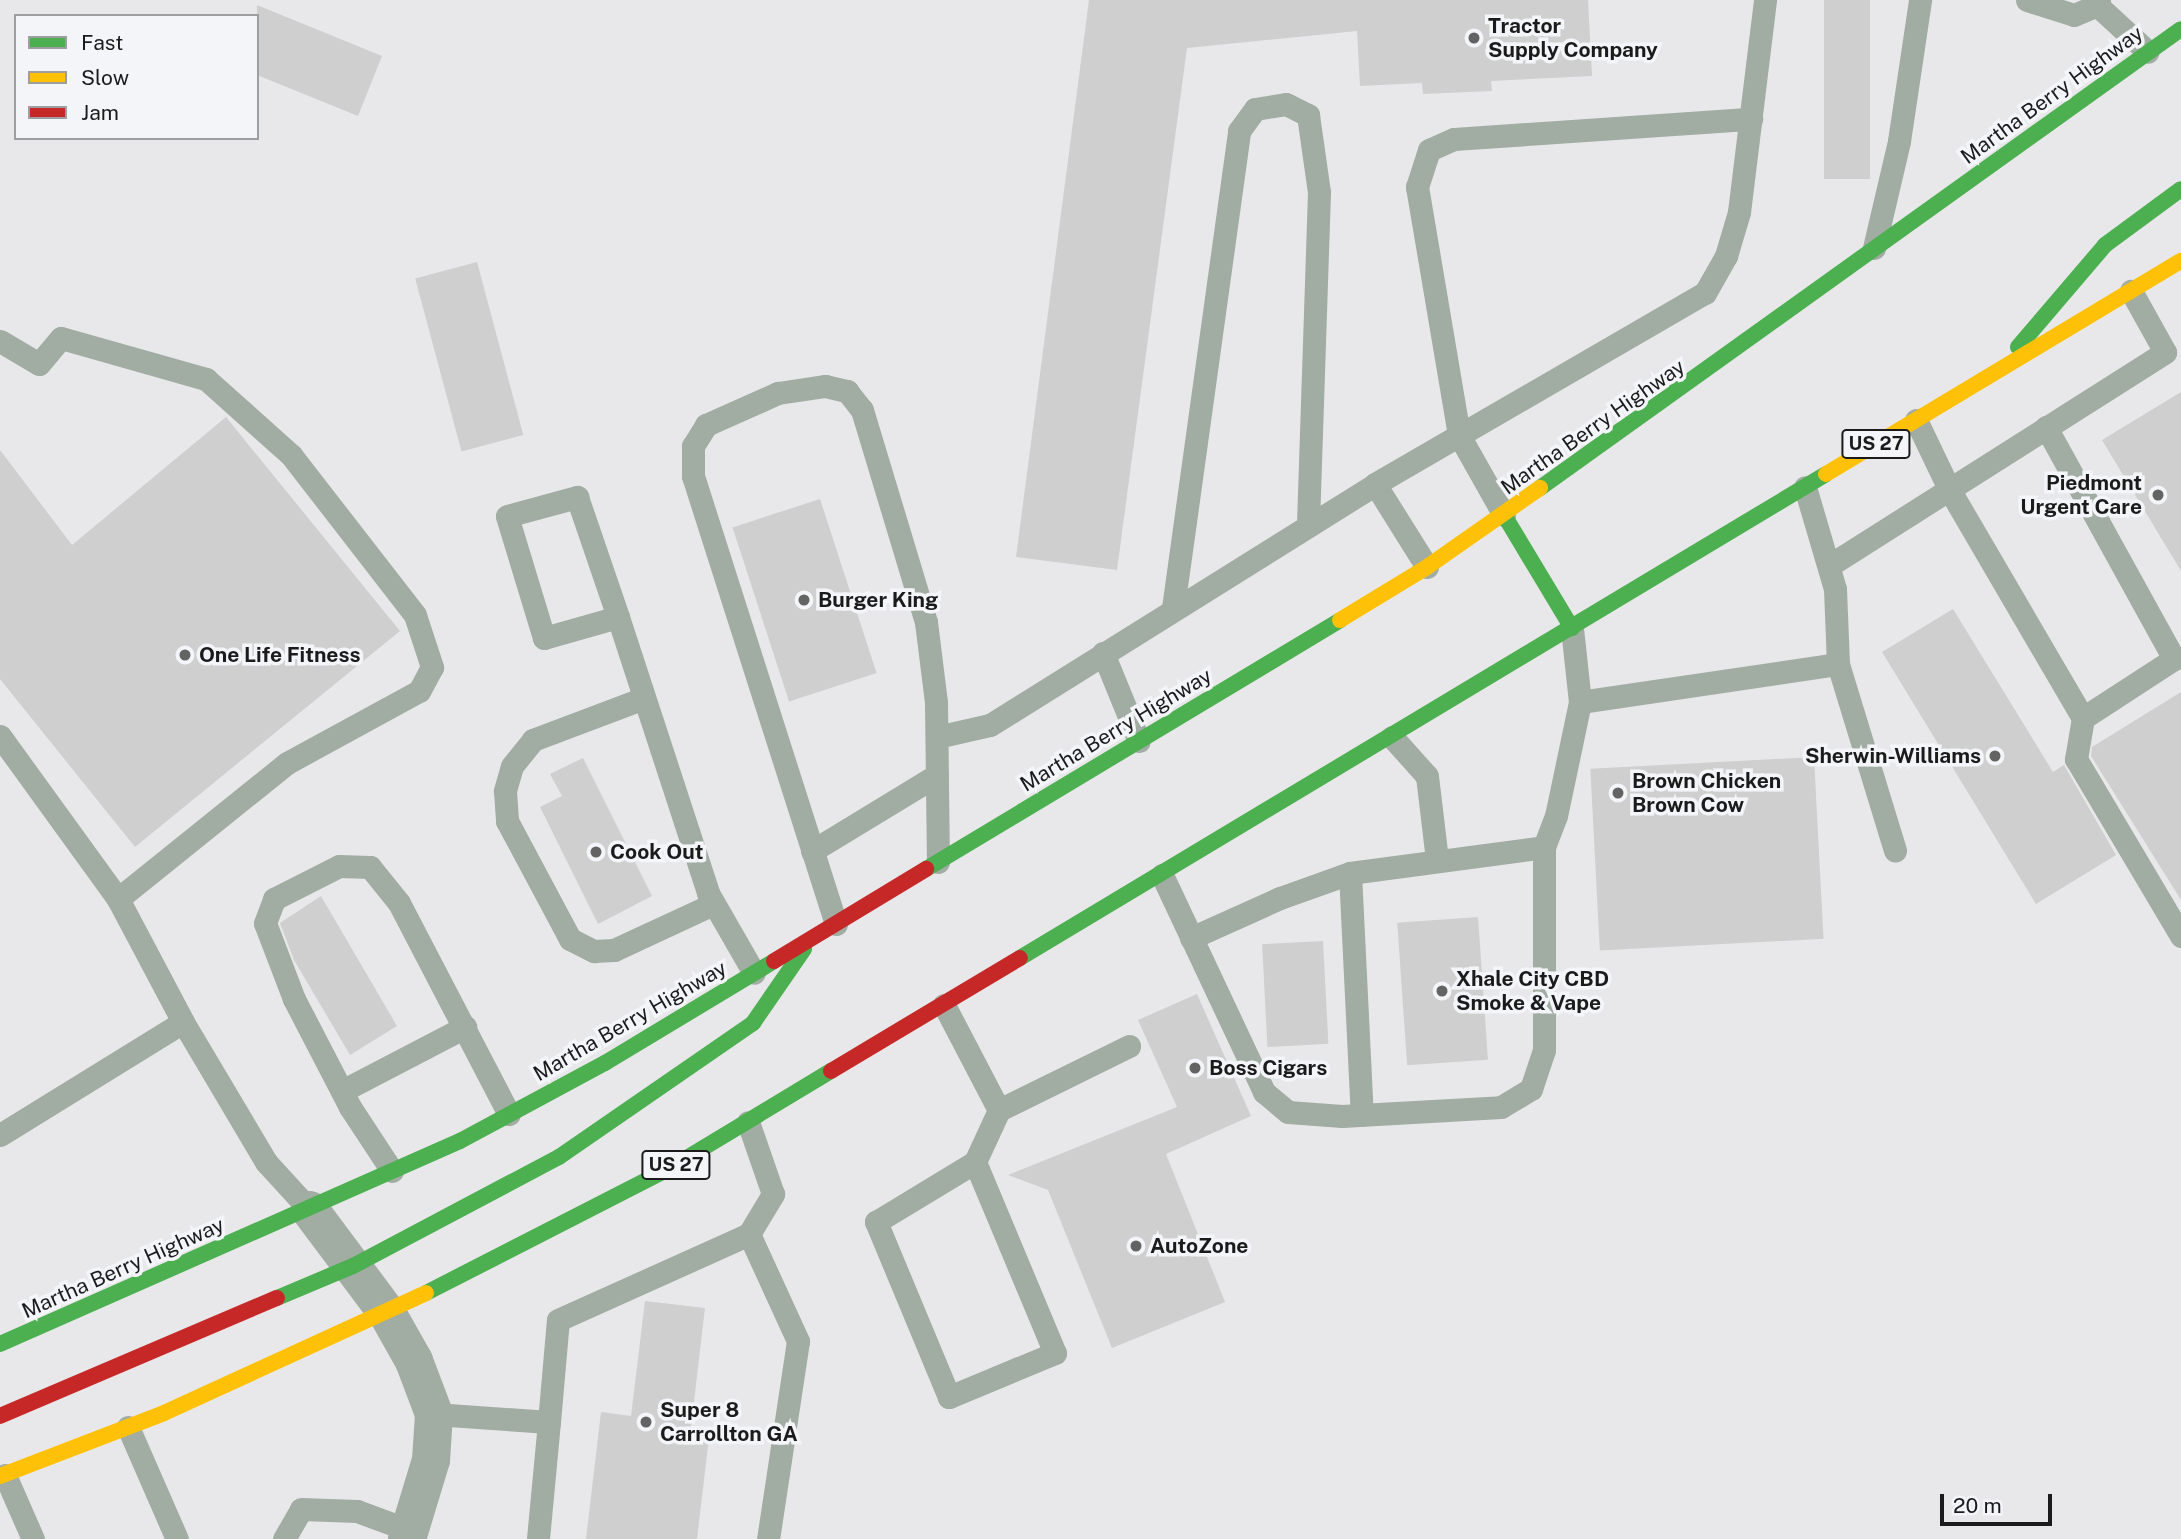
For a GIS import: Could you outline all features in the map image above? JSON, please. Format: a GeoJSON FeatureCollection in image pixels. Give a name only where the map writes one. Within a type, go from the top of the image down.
{"type":"FeatureCollection","features":[{"type":"Feature","properties":{"kind":"main road","name":"Martha Berry Highway"},"geometry":{"type":"LineString","coordinates":[[0,1344],[310,1210],[509,1114],[605,1063],[836,924],[1427,567],[1504,515],[2181,29]]}},
{"type":"Feature","properties":{"kind":"main road"},"geometry":{"type":"LineString","coordinates":[[1999,370],[2105,244],[2181,189]]}},
{"type":"Feature","properties":{"kind":"main road","name":"US 27"},"geometry":{"type":"LineString","coordinates":[[3,1476],[128,1427],[387,1313],[578,1218],[748,1122],[1162,876],[2181,261]]}},
{"type":"Feature","properties":{"kind":"main road"},"geometry":{"type":"LineString","coordinates":[[1504,515],[1572,628]]}},
{"type":"Feature","properties":{"kind":"main road"},"geometry":{"type":"LineString","coordinates":[[0,1416],[353,1266],[559,1157],[629,1112],[753,1023],[812,938]]}},
{"type":"Feature","properties":{"kind":"street"},"geometry":{"type":"LineString","coordinates":[[310,1210],[387,1313],[414,1360],[434,1414],[431,1460],[409,1535]]}},
{"type":"Feature","properties":{"kind":"lane"},"geometry":{"type":"LineString","coordinates":[[937,737],[990,724],[1375,484],[1705,293],[1726,256],[1740,212],[1765,0]]}},
{"type":"Feature","properties":{"kind":"lane"},"geometry":{"type":"LineString","coordinates":[[1874,248],[1899,141],[1920,0]]}},
{"type":"Feature","properties":{"kind":"lane"},"geometry":{"type":"LineString","coordinates":[[2027,0],[2074,15],[2098,3],[2148,52]]}},
{"type":"Feature","properties":{"kind":"lane"},"geometry":{"type":"LineString","coordinates":[[1173,608],[1239,131],[1255,108],[1286,104],[1308,115],[1319,192],[1308,526]]}},
{"type":"Feature","properties":{"kind":"lane"},"geometry":{"type":"LineString","coordinates":[[1504,515],[1459,435],[1417,187],[1429,150],[1454,139],[1751,120]]}},
{"type":"Feature","properties":{"kind":"lane"},"geometry":{"type":"LineString","coordinates":[[1830,565],[2165,352],[2131,291]]}},
{"type":"Feature","properties":{"kind":"lane"},"geometry":{"type":"LineString","coordinates":[[0,341],[39,364],[61,338],[206,379],[299,466],[415,615],[432,667],[419,691],[288,763],[118,898]]}},
{"type":"Feature","properties":{"kind":"lane"},"geometry":{"type":"LineString","coordinates":[[836,924],[692,476],[693,446],[706,425],[778,393],[825,386],[847,391],[862,410],[926,622],[937,737],[938,862]]}},
{"type":"Feature","properties":{"kind":"lane"},"geometry":{"type":"LineString","coordinates":[[1916,420],[1949,489],[2082,718],[2076,758],[2181,936]]}},
{"type":"Feature","properties":{"kind":"lane"},"geometry":{"type":"LineString","coordinates":[[2046,427],[2178,664],[2082,718]]}},
{"type":"Feature","properties":{"kind":"lane"},"geometry":{"type":"LineString","coordinates":[[1375,484],[1427,567]]}},
{"type":"Feature","properties":{"kind":"lane"},"geometry":{"type":"LineString","coordinates":[[1805,487],[1830,565],[1838,664],[1895,850]]}},
{"type":"Feature","properties":{"kind":"lane"},"geometry":{"type":"LineString","coordinates":[[618,617],[544,638],[508,516],[576,497],[618,617],[713,904],[754,973]]}},
{"type":"Feature","properties":{"kind":"lane"},"geometry":{"type":"LineString","coordinates":[[1162,876],[1264,1092],[1288,1112],[1362,1115],[1501,1107],[1531,1090],[1544,1050],[1544,847],[1556,816],[1580,702],[1572,628]]}},
{"type":"Feature","properties":{"kind":"lane"},"geometry":{"type":"LineString","coordinates":[[1102,653],[1139,741]]}},
{"type":"Feature","properties":{"kind":"lane"},"geometry":{"type":"LineString","coordinates":[[1580,702],[1838,664]]}},
{"type":"Feature","properties":{"kind":"lane"},"geometry":{"type":"LineString","coordinates":[[644,698],[533,740],[512,766],[505,791],[507,821],[570,939],[594,951],[614,950],[713,904]]}},
{"type":"Feature","properties":{"kind":"lane"},"geometry":{"type":"LineString","coordinates":[[0,736],[118,898],[183,1022],[266,1162],[310,1210]]}},
{"type":"Feature","properties":{"kind":"lane"},"geometry":{"type":"LineString","coordinates":[[1392,737],[1427,776],[1437,860]]}},
{"type":"Feature","properties":{"kind":"lane"},"geometry":{"type":"LineString","coordinates":[[812,851],[937,775]]}},
{"type":"Feature","properties":{"kind":"lane"},"geometry":{"type":"LineString","coordinates":[[1191,938],[1280,898],[1350,873],[1544,847]]}},
{"type":"Feature","properties":{"kind":"lane"},"geometry":{"type":"LineString","coordinates":[[391,1171],[342,1091],[294,999],[265,923],[274,899],[339,866],[370,867],[399,903],[509,1114]]}},
{"type":"Feature","properties":{"kind":"lane"},"geometry":{"type":"LineString","coordinates":[[1350,873],[1362,1115]]}},
{"type":"Feature","properties":{"kind":"lane"},"geometry":{"type":"LineString","coordinates":[[944,1005],[999,1110]]}},
{"type":"Feature","properties":{"kind":"lane"},"geometry":{"type":"LineString","coordinates":[[0,1135],[183,1022]]}},
{"type":"Feature","properties":{"kind":"lane"},"geometry":{"type":"LineString","coordinates":[[342,1091],[465,1027]]}},
{"type":"Feature","properties":{"kind":"lane"},"geometry":{"type":"LineString","coordinates":[[975,1161],[1055,1353],[949,1397],[876,1222],[975,1161],[999,1110],[1129,1046]]}},
{"type":"Feature","properties":{"kind":"lane"},"geometry":{"type":"LineString","coordinates":[[538,1539],[558,1320],[749,1234],[773,1195],[748,1122]]}},
{"type":"Feature","properties":{"kind":"lane"},"geometry":{"type":"LineString","coordinates":[[749,1234],[798,1341],[768,1539]]}},
{"type":"Feature","properties":{"kind":"lane"},"geometry":{"type":"LineString","coordinates":[[434,1414],[549,1422]]}},
{"type":"Feature","properties":{"kind":"lane"},"geometry":{"type":"LineString","coordinates":[[128,1427],[177,1539]]}},
{"type":"Feature","properties":{"kind":"lane"},"geometry":{"type":"LineString","coordinates":[[3,1476],[33,1539]]}},
{"type":"Feature","properties":{"kind":"lane"},"geometry":{"type":"LineString","coordinates":[[284,1539],[301,1509],[358,1511],[409,1535]]}},
{"type":"Feature","properties":{"kind":"building"},"geometry":{"type":"Polygon","coordinates":[[[1089,0],[1588,0],[1592,76],[1491,81],[1492,91],[1423,94],[1422,83],[1360,86],[1357,31],[1187,48],[1117,570],[1016,557],[1089,0]]]}},
{"type":"Feature","properties":{"kind":"building"},"geometry":{"type":"Polygon","coordinates":[[[1824,0],[1870,0],[1870,179],[1824,179],[1824,0]]]}},
{"type":"Feature","properties":{"kind":"building"},"geometry":{"type":"Polygon","coordinates":[[[257,5],[382,56],[358,116],[259,76],[257,5]]]}},
{"type":"Feature","properties":{"kind":"building"},"geometry":{"type":"Polygon","coordinates":[[[477,262],[523,435],[462,451],[415,279],[477,262]]]}},
{"type":"Feature","properties":{"kind":"building"},"geometry":{"type":"Polygon","coordinates":[[[2181,392],[2181,571],[2102,440],[2181,392]]]}},
{"type":"Feature","properties":{"kind":"building","name":"One Life Fitness"},"geometry":{"type":"Polygon","coordinates":[[[226,417],[400,631],[135,847],[0,679],[0,450],[72,545],[226,417]]]}},
{"type":"Feature","properties":{"kind":"building","name":"Burger King"},"geometry":{"type":"Polygon","coordinates":[[[820,499],[877,673],[789,701],[733,527],[820,499]]]}},
{"type":"Feature","properties":{"kind":"building","name":"Sherwin-Williams"},"geometry":{"type":"Polygon","coordinates":[[[1953,609],[2053,772],[2064,765],[2116,855],[2036,904],[1882,652],[1953,609]]]}},
{"type":"Feature","properties":{"kind":"building"},"geometry":{"type":"Polygon","coordinates":[[[2181,692],[2181,900],[2091,756],[2092,747],[2181,692]]]}},
{"type":"Feature","properties":{"kind":"building"},"geometry":{"type":"Polygon","coordinates":[[[1814,757],[1824,939],[1600,950],[1590,769],[1814,757]]]}},
{"type":"Feature","properties":{"kind":"building","name":"Cook Out"},"geometry":{"type":"Polygon","coordinates":[[[583,758],[652,896],[598,924],[540,807],[562,796],[550,774],[583,758]]]}},
{"type":"Feature","properties":{"kind":"building"},"geometry":{"type":"Polygon","coordinates":[[[321,896],[397,1026],[350,1055],[294,960],[280,923],[321,896]]]}},
{"type":"Feature","properties":{"kind":"building","name":"Xhale City CBD Smoke & Vape"},"geometry":{"type":"Polygon","coordinates":[[[1478,917],[1488,1060],[1407,1065],[1397,923],[1478,917]]]}},
{"type":"Feature","properties":{"kind":"building"},"geometry":{"type":"Polygon","coordinates":[[[1323,941],[1328,1044],[1267,1047],[1262,944],[1323,941]]]}},
{"type":"Feature","properties":{"kind":"building","name":"AutoZone"},"geometry":{"type":"Polygon","coordinates":[[[1197,994],[1251,1116],[1166,1154],[1225,1302],[1112,1348],[1048,1190],[1008,1175],[1177,1107],[1138,1020],[1197,994]]]}},
{"type":"Feature","properties":{"kind":"building","name":"Super 8 Carrollton GA"},"geometry":{"type":"Polygon","coordinates":[[[645,1301],[705,1308],[691,1427],[710,1429],[697,1539],[586,1539],[601,1412],[631,1416],[645,1301]]]}},
{"type":"Feature","properties":{"kind":"traffic: fast"},"geometry":{"type":"LineString","coordinates":[[1540,488],[2181,29]]}},
{"type":"Feature","properties":{"kind":"traffic: fast"},"geometry":{"type":"LineString","coordinates":[[2018,347],[2105,245],[2181,189]]}},
{"type":"Feature","properties":{"kind":"traffic: fast"},"geometry":{"type":"LineString","coordinates":[[1020,958],[1826,474]]}},
{"type":"Feature","properties":{"kind":"traffic: fast"},"geometry":{"type":"LineString","coordinates":[[1504,515],[1572,628]]}},
{"type":"Feature","properties":{"kind":"traffic: fast"},"geometry":{"type":"LineString","coordinates":[[926,869],[1340,620]]}},
{"type":"Feature","properties":{"kind":"traffic: fast"},"geometry":{"type":"LineString","coordinates":[[277,1298],[353,1266],[559,1157],[753,1023],[804,949]]}},
{"type":"Feature","properties":{"kind":"traffic: fast"},"geometry":{"type":"LineString","coordinates":[[0,1344],[460,1141],[605,1063],[774,961]]}},
{"type":"Feature","properties":{"kind":"traffic: fast"},"geometry":{"type":"LineString","coordinates":[[426,1293],[670,1168],[831,1071]]}},
{"type":"Feature","properties":{"kind":"traffic: slow"},"geometry":{"type":"LineString","coordinates":[[1826,474],[2181,261]]}},
{"type":"Feature","properties":{"kind":"traffic: slow"},"geometry":{"type":"LineString","coordinates":[[1340,620],[1427,567],[1540,488]]}},
{"type":"Feature","properties":{"kind":"traffic: slow"},"geometry":{"type":"LineString","coordinates":[[0,1476],[164,1413],[426,1293]]}},
{"type":"Feature","properties":{"kind":"traffic: jam"},"geometry":{"type":"LineString","coordinates":[[774,961],[926,869]]}},
{"type":"Feature","properties":{"kind":"traffic: jam"},"geometry":{"type":"LineString","coordinates":[[831,1071],[1020,958]]}},
{"type":"Feature","properties":{"kind":"traffic: jam"},"geometry":{"type":"LineString","coordinates":[[0,1416],[277,1298]]}},
{"type":"Feature","properties":{"kind":"place","name":"Tractor Supply Company"},"geometry":{"type":"Point","coordinates":[1474,38]}},
{"type":"Feature","properties":{"kind":"place","name":"Piedmont Urgent Care"},"geometry":{"type":"Point","coordinates":[2158,495]}},
{"type":"Feature","properties":{"kind":"place","name":"Burger King"},"geometry":{"type":"Point","coordinates":[804,600]}},
{"type":"Feature","properties":{"kind":"place","name":"One Life Fitness"},"geometry":{"type":"Point","coordinates":[185,655]}},
{"type":"Feature","properties":{"kind":"place","name":"Sherwin-Williams"},"geometry":{"type":"Point","coordinates":[1995,756]}},
{"type":"Feature","properties":{"kind":"place","name":"Brown Chicken Brown Cow"},"geometry":{"type":"Point","coordinates":[1618,793]}},
{"type":"Feature","properties":{"kind":"place","name":"Cook Out"},"geometry":{"type":"Point","coordinates":[596,852]}},
{"type":"Feature","properties":{"kind":"place","name":"Xhale City CBD Smoke & Vape"},"geometry":{"type":"Point","coordinates":[1442,991]}},
{"type":"Feature","properties":{"kind":"place","name":"Boss Cigars"},"geometry":{"type":"Point","coordinates":[1195,1068]}},
{"type":"Feature","properties":{"kind":"place","name":"AutoZone"},"geometry":{"type":"Point","coordinates":[1136,1246]}},
{"type":"Feature","properties":{"kind":"place","name":"Super 8 Carrollton GA"},"geometry":{"type":"Point","coordinates":[646,1422]}}]}
